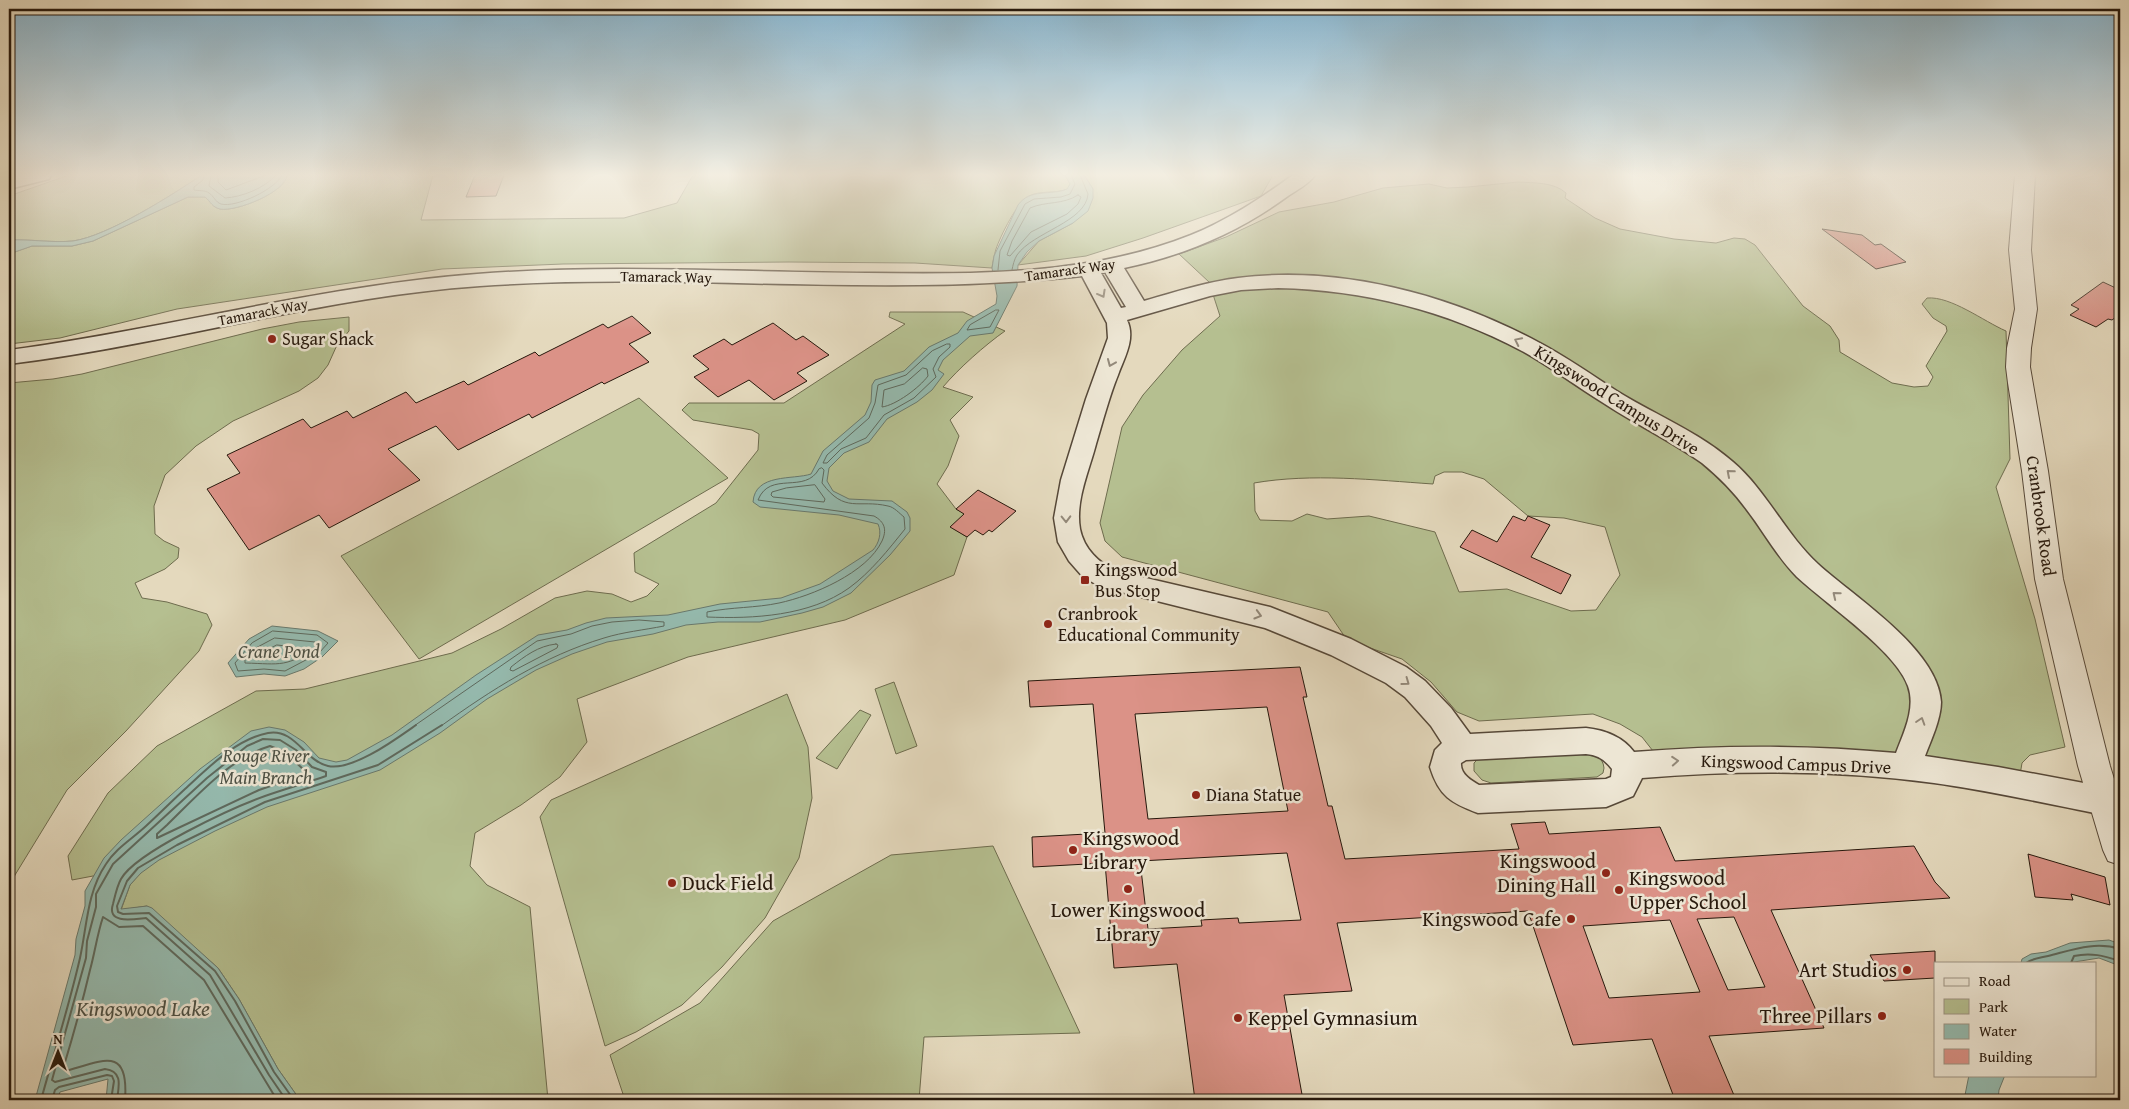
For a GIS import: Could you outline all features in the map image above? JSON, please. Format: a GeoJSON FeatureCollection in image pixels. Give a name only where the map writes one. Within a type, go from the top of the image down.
{"type":"FeatureCollection","features":[{"type":"Feature","properties":{"kind":"street","name":"Tamarack Way"},"geometry":{"type":"LineString","coordinates":[[9,358],[114,342],[332,298],[476,280],[568,276],[965,280],[1040,277],[1112,265],[1170,249],[1227,227]]}},
{"type":"Feature","properties":{"kind":"street","name":"Cranbrook Road"},"geometry":{"type":"LineString","coordinates":[[2022,227],[2020,250],[2026,309],[2019,348],[2018,367],[2049,578],[2084,728],[2120,850]]}},
{"type":"Feature","properties":{"kind":"street"},"geometry":{"type":"LineString","coordinates":[[1112,265],[1127,314],[1119,328],[1119,342],[1103,382],[1068,499],[1065,515],[1067,533],[1085,564],[1092,571],[1110,580],[1270,618],[1340,647],[1396,675],[1415,689],[1441,717],[1462,747]]}},
{"type":"Feature","properties":{"kind":"street"},"geometry":{"type":"LineString","coordinates":[[1089,270],[1127,314]]}},
{"type":"Feature","properties":{"kind":"street","name":"Kingswood Campus Drive"},"geometry":{"type":"LineString","coordinates":[[1127,314],[1241,284],[1334,285],[1385,292],[1422,302],[1474,321],[1536,350],[1694,447],[1727,470],[1739,482],[1807,570],[1897,649],[1920,680],[1926,703],[1906,767]]}},
{"type":"Feature","properties":{"kind":"street"},"geometry":{"type":"LineString","coordinates":[[1597,742],[1612,749],[1626,766],[1628,772],[1626,784],[1615,792],[1478,800],[1467,796],[1456,788],[1447,774],[1447,759],[1453,751],[1462,747],[1597,742]]}},
{"type":"Feature","properties":{"kind":"street","name":"Kingswood Campus Drive"},"geometry":{"type":"LineString","coordinates":[[1626,766],[1678,761],[1776,760],[1862,763],[1983,777],[2105,801]]}},
{"type":"Feature","properties":{"kind":"green space"},"geometry":{"type":"Polygon","coordinates":[[[9,227],[113,227],[87,238],[73,241],[9,240],[9,227]]]}},
{"type":"Feature","properties":{"kind":"green space"},"geometry":{"type":"Polygon","coordinates":[[[124,227],[1006,227],[995,251],[992,268],[915,263],[789,262],[563,264],[442,269],[177,309],[60,338],[9,344],[9,254],[32,246],[72,246],[93,241],[124,227]]]}},
{"type":"Feature","properties":{"kind":"green space"},"geometry":{"type":"Polygon","coordinates":[[[1066,227],[1175,227],[1086,256],[1018,265],[1039,241],[1066,227]]]}},
{"type":"Feature","properties":{"kind":"green space"},"geometry":{"type":"Polygon","coordinates":[[[1248,227],[1615,227],[1674,239],[1716,243],[1734,238],[1745,239],[1755,245],[1803,306],[1830,326],[1839,340],[1840,352],[1892,383],[1914,387],[1928,386],[1933,377],[1926,366],[1947,331],[1946,326],[1933,318],[1922,304],[1927,298],[1936,298],[1956,305],[2006,331],[2010,459],[1996,487],[2035,619],[2065,747],[2030,755],[2022,763],[2020,775],[1959,761],[1861,752],[1653,751],[1642,737],[1620,724],[1593,714],[1479,721],[1457,712],[1431,682],[1402,659],[1347,640],[1328,612],[1122,557],[1105,541],[1100,523],[1122,427],[1143,395],[1182,350],[1220,316],[1209,282],[1179,254],[1226,237],[1248,227]],[[1444,472],[1435,476],[1433,484],[1321,478],[1298,478],[1254,483],[1255,511],[1260,520],[1292,521],[1307,514],[1327,519],[1369,516],[1435,532],[1459,592],[1507,589],[1571,611],[1596,610],[1620,575],[1605,527],[1564,518],[1528,516],[1484,479],[1462,472],[1444,472]]]}},
{"type":"Feature","properties":{"kind":"green space"},"geometry":{"type":"Polygon","coordinates":[[[890,312],[963,312],[1005,331],[972,358],[943,387],[973,397],[950,420],[959,436],[948,466],[937,484],[956,509],[965,514],[951,527],[967,537],[954,575],[845,620],[688,657],[577,699],[587,742],[560,777],[521,805],[475,833],[470,866],[487,885],[530,907],[548,1100],[300,1100],[278,1069],[239,999],[218,968],[147,906],[121,910],[130,885],[140,873],[93,876],[72,880],[68,856],[108,793],[157,746],[256,691],[305,689],[452,653],[501,629],[555,598],[587,591],[612,594],[631,602],[647,596],[659,584],[635,572],[634,553],[716,503],[758,450],[759,434],[752,430],[693,420],[682,410],[689,403],[784,403],[905,324],[889,317],[890,312]]]}},
{"type":"Feature","properties":{"kind":"green space"},"geometry":{"type":"Polygon","coordinates":[[[349,317],[349,331],[337,345],[328,365],[318,378],[299,391],[233,421],[196,446],[165,475],[154,506],[155,534],[164,541],[179,548],[178,558],[165,569],[135,583],[142,598],[167,602],[207,614],[212,625],[199,651],[126,731],[67,790],[15,875],[9,890],[9,383],[82,374],[262,329],[299,322],[349,317]]]}},
{"type":"Feature","properties":{"kind":"green space"},"geometry":{"type":"Polygon","coordinates":[[[639,398],[728,478],[419,659],[341,556],[639,398]]]}},
{"type":"Feature","properties":{"kind":"green space"},"geometry":{"type":"Polygon","coordinates":[[[894,682],[917,746],[896,754],[875,689],[894,682]]]}},
{"type":"Feature","properties":{"kind":"green space","name":"Duck Field"},"geometry":{"type":"Polygon","coordinates":[[[787,694],[808,747],[812,798],[799,858],[765,918],[722,967],[682,1005],[636,1032],[605,1046],[540,817],[551,800],[787,694]]]}},
{"type":"Feature","properties":{"kind":"green space"},"geometry":{"type":"Polygon","coordinates":[[[860,710],[871,715],[837,769],[816,758],[860,710]]]}},
{"type":"Feature","properties":{"kind":"green space"},"geometry":{"type":"Polygon","coordinates":[[[1583,752],[1600,758],[1604,768],[1603,773],[1597,777],[1491,783],[1482,780],[1474,771],[1474,763],[1478,759],[1583,752]]]}},
{"type":"Feature","properties":{"kind":"green space"},"geometry":{"type":"Polygon","coordinates":[[[993,846],[1080,1033],[924,1037],[919,1100],[625,1100],[610,1055],[700,1003],[773,921],[891,855],[993,846]]]}},
{"type":"Feature","properties":{"kind":"water"},"geometry":{"type":"Polygon","coordinates":[[[113,227],[124,227],[93,241],[72,246],[32,246],[9,254],[9,240],[73,241],[113,227]]]}},
{"type":"Feature","properties":{"kind":"water"},"geometry":{"type":"Polygon","coordinates":[[[1008,227],[1066,227],[1039,241],[1027,252],[1018,265],[1017,286],[993,333],[970,336],[943,360],[938,370],[944,374],[932,390],[917,402],[887,419],[869,442],[844,453],[829,468],[827,481],[833,491],[849,499],[892,501],[907,512],[910,518],[910,531],[890,555],[851,593],[823,607],[802,613],[760,622],[718,622],[686,625],[653,634],[607,642],[572,654],[536,670],[487,699],[440,733],[380,770],[267,807],[159,860],[141,873],[130,885],[121,909],[147,906],[152,908],[218,968],[239,999],[278,1069],[300,1100],[106,1100],[108,1079],[60,1092],[57,1100],[35,1100],[75,955],[76,939],[85,906],[85,891],[104,858],[121,840],[200,769],[251,731],[269,727],[285,730],[304,742],[319,758],[336,762],[347,760],[392,735],[476,675],[538,635],[567,630],[606,618],[668,615],[720,604],[781,598],[820,584],[873,550],[879,538],[878,524],[839,515],[760,507],[753,502],[755,493],[760,486],[767,482],[811,474],[823,451],[865,415],[871,402],[872,385],[875,380],[904,371],[929,347],[958,333],[967,321],[996,304],[997,296],[992,268],[994,256],[1008,227]]]}},
{"type":"Feature","properties":{"kind":"water","name":"Crane Pond"},"geometry":{"type":"Polygon","coordinates":[[[272,626],[318,631],[338,641],[322,657],[304,669],[285,676],[264,674],[236,677],[228,663],[249,639],[272,626]]]}},
{"type":"Feature","properties":{"kind":"water"},"geometry":{"type":"Polygon","coordinates":[[[2109,940],[2120,944],[2120,966],[2099,958],[2074,962],[2021,962],[2022,959],[2031,954],[2046,952],[2070,943],[2109,940]]]}},
{"type":"Feature","properties":{"kind":"water"},"geometry":{"type":"Polygon","coordinates":[[[1969,1076],[2005,1076],[1999,1090],[1998,1100],[1964,1100],[1969,1076]]]}},
{"type":"Feature","properties":{"kind":"building"},"geometry":{"type":"Polygon","coordinates":[[[1822,229],[1862,235],[1875,245],[1881,244],[1906,262],[1876,269],[1822,229]]]}},
{"type":"Feature","properties":{"kind":"building"},"geometry":{"type":"Polygon","coordinates":[[[2103,282],[2120,290],[2120,314],[2096,327],[2070,315],[2079,309],[2071,305],[2103,282]]]}},
{"type":"Feature","properties":{"kind":"building"},"geometry":{"type":"Polygon","coordinates":[[[632,316],[651,333],[629,344],[649,362],[604,384],[602,382],[532,418],[529,414],[458,450],[436,426],[388,449],[420,480],[329,528],[319,515],[249,550],[207,489],[240,473],[227,455],[303,419],[311,428],[347,411],[353,418],[406,392],[416,403],[464,381],[468,385],[535,352],[539,356],[603,324],[608,328],[632,316]]]}},
{"type":"Feature","properties":{"kind":"building"},"geometry":{"type":"Polygon","coordinates":[[[773,323],[796,340],[803,336],[829,355],[797,373],[807,381],[774,400],[749,380],[718,397],[694,377],[709,369],[693,356],[724,339],[732,345],[773,323]]]}},
{"type":"Feature","properties":{"kind":"building"},"geometry":{"type":"Polygon","coordinates":[[[978,490],[1016,511],[992,532],[989,530],[983,535],[975,530],[967,537],[950,527],[964,514],[956,509],[978,490]]]}},
{"type":"Feature","properties":{"kind":"building"},"geometry":{"type":"Polygon","coordinates":[[[1513,516],[1525,521],[1528,516],[1550,525],[1531,557],[1571,575],[1561,594],[1460,547],[1472,530],[1497,542],[1513,516]]]}},
{"type":"Feature","properties":{"kind":"building","name":"Kingswood Upper School"},"geometry":{"type":"Polygon","coordinates":[[[1300,667],[1307,697],[1303,697],[1328,806],[1332,806],[1345,859],[1519,849],[1511,824],[1545,822],[1549,834],[1660,827],[1675,861],[1914,846],[1935,882],[1950,898],[1771,910],[1824,1028],[1709,1036],[1736,1100],[1675,1100],[1652,1039],[1573,1045],[1528,911],[1337,923],[1352,991],[1284,995],[1303,1100],[1195,1100],[1177,964],[1114,968],[1105,863],[1033,867],[1032,837],[1105,833],[1093,704],[1030,707],[1028,681],[1300,667]],[[1267,707],[1135,714],[1148,819],[1288,811],[1267,707]],[[1287,853],[1140,861],[1148,929],[1202,926],[1201,920],[1238,918],[1239,923],[1301,920],[1287,853]],[[1734,917],[1697,919],[1728,990],[1765,987],[1734,917]],[[1670,920],[1583,926],[1609,998],[1700,992],[1670,920]]]}},
{"type":"Feature","properties":{"kind":"building"},"geometry":{"type":"Polygon","coordinates":[[[2028,854],[2105,877],[2110,905],[2071,894],[2073,900],[2035,897],[2028,854]]]}},
{"type":"Feature","properties":{"kind":"building","name":"Art Studios"},"geometry":{"type":"Polygon","coordinates":[[[1935,951],[1934,978],[1884,981],[1870,955],[1935,951]]]}},
{"type":"Feature","properties":{"kind":"place","name":"Sugar Shack"},"geometry":{"type":"Point","coordinates":[272,339]}},
{"type":"Feature","properties":{"kind":"place","name":"Kingswood Bus Stop"},"geometry":{"type":"Point","coordinates":[1085,580]}},
{"type":"Feature","properties":{"kind":"place","name":"Cranbrook Educational Community"},"geometry":{"type":"Point","coordinates":[1048,624]}},
{"type":"Feature","properties":{"kind":"place","name":"Diana Statue"},"geometry":{"type":"Point","coordinates":[1196,795]}},
{"type":"Feature","properties":{"kind":"place","name":"Kingswood Library"},"geometry":{"type":"Point","coordinates":[1073,850]}},
{"type":"Feature","properties":{"kind":"place","name":"Kingswood Dining Hall"},"geometry":{"type":"Point","coordinates":[1606,873]}},
{"type":"Feature","properties":{"kind":"place","name":"Duck Field"},"geometry":{"type":"Point","coordinates":[672,883]}},
{"type":"Feature","properties":{"kind":"place","name":"Lower Kingswood Library"},"geometry":{"type":"Point","coordinates":[1128,889]}},
{"type":"Feature","properties":{"kind":"place","name":"Kingswood Upper School"},"geometry":{"type":"Point","coordinates":[1619,890]}},
{"type":"Feature","properties":{"kind":"place","name":"Kingswood Cafe"},"geometry":{"type":"Point","coordinates":[1571,919]}},
{"type":"Feature","properties":{"kind":"place","name":"Art Studios"},"geometry":{"type":"Point","coordinates":[1907,970]}},
{"type":"Feature","properties":{"kind":"place","name":"Three Pillars"},"geometry":{"type":"Point","coordinates":[1882,1016]}},
{"type":"Feature","properties":{"kind":"place","name":"Keppel Gymnasium"},"geometry":{"type":"Point","coordinates":[1238,1018]}},
{"type":"Feature","properties":{"kind":"water label","name":"Rouge River Main Branch"},"geometry":{"type":"Point","coordinates":[266,766]}},
{"type":"Feature","properties":{"kind":"water label","name":"Kingswood Lake"},"geometry":{"type":"Point","coordinates":[143,1008]}}]}
